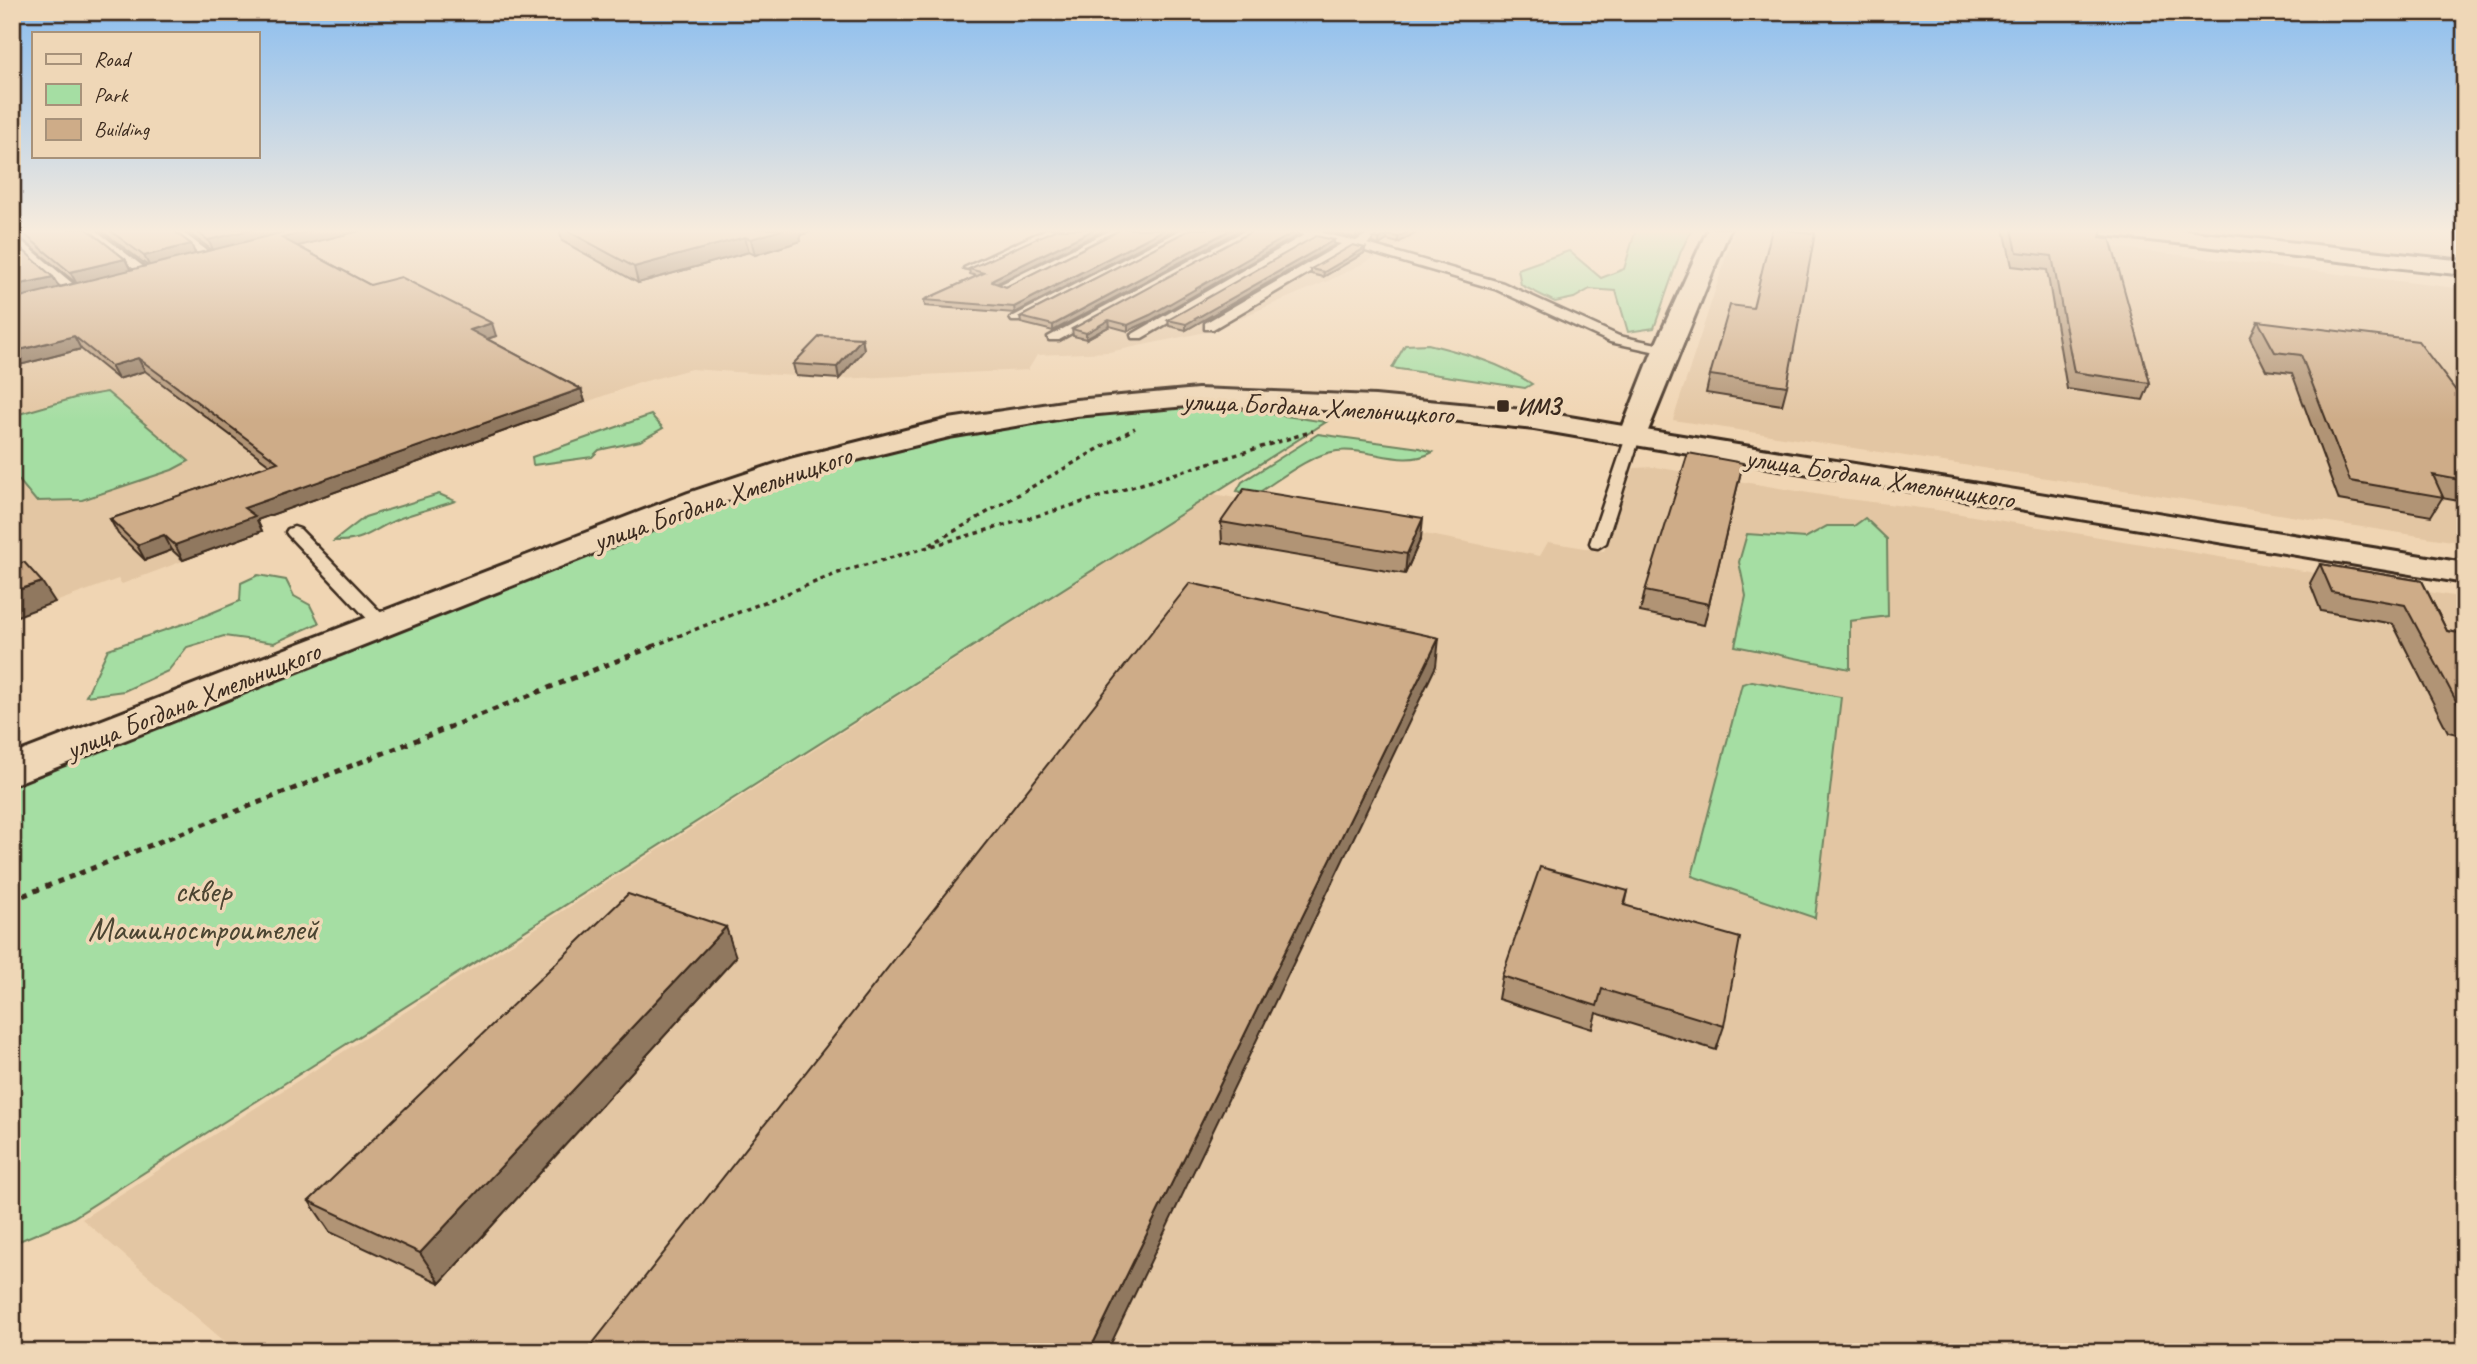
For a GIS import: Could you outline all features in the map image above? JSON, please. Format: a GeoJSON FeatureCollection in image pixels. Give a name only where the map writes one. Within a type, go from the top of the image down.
{"type":"FeatureCollection","features":[{"type":"Feature","properties":{"kind":"main road"},"geometry":{"type":"LineString","coordinates":[[1633,437],[1666,350],[1692,293]]}},
{"type":"Feature","properties":{"kind":"main road","name":"улица Богдана Хмельницкого"},"geometry":{"type":"LineString","coordinates":[[12,771],[699,500],[801,464],[949,428],[1076,408],[1198,397],[1375,404],[1534,421],[2465,573]]}},
{"type":"Feature","properties":{"kind":"lane"},"geometry":{"type":"LineString","coordinates":[[1016,318],[1066,293]]}},
{"type":"Feature","properties":{"kind":"lane"},"geometry":{"type":"LineString","coordinates":[[1054,337],[1137,293]]}},
{"type":"Feature","properties":{"kind":"lane"},"geometry":{"type":"LineString","coordinates":[[1137,335],[1211,293]]}},
{"type":"Feature","properties":{"kind":"lane"},"geometry":{"type":"LineString","coordinates":[[1209,326],[1268,293]]}},
{"type":"Feature","properties":{"kind":"lane"},"geometry":{"type":"LineString","coordinates":[[1514,293],[1615,339],[1666,350]]}},
{"type":"Feature","properties":{"kind":"lane"},"geometry":{"type":"LineString","coordinates":[[1598,543],[1633,437]]}},
{"type":"Feature","properties":{"kind":"lane"},"geometry":{"type":"LineString","coordinates":[[294,532],[383,625]]}},
{"type":"Feature","properties":{"kind":"path"},"geometry":{"type":"LineString","coordinates":[[923,549],[1140,425]]}},
{"type":"Feature","properties":{"kind":"path"},"geometry":{"type":"LineString","coordinates":[[12,900],[829,576],[1054,511],[1312,431]]}},
{"type":"Feature","properties":{"kind":"shaded area"},"geometry":{"type":"Polygon","coordinates":[[[12,293],[1300,293],[1206,332],[1109,352],[1037,355],[1028,370],[839,379],[691,369],[642,382],[252,522],[262,531],[122,584],[118,579],[12,618],[12,293]]]}},
{"type":"Feature","properties":{"kind":"shaded area"},"geometry":{"type":"Polygon","coordinates":[[[1714,293],[2465,293],[2465,543],[1673,420],[1714,293]]]}},
{"type":"Feature","properties":{"kind":"shaded area"},"geometry":{"type":"Polygon","coordinates":[[[1655,467],[1839,498],[1937,510],[2465,598],[2465,1352],[237,1352],[82,1219],[1214,494],[1540,556],[1548,542],[1604,551],[1634,468],[1655,467]]]}},
{"type":"Feature","properties":{"kind":"green space"},"geometry":{"type":"Polygon","coordinates":[[[1536,293],[1584,293],[1574,298],[1555,302],[1536,293]]]}},
{"type":"Feature","properties":{"kind":"green space"},"geometry":{"type":"Polygon","coordinates":[[[1616,293],[1666,293],[1654,328],[1628,332],[1616,293]]]}},
{"type":"Feature","properties":{"kind":"green space"},"geometry":{"type":"Polygon","coordinates":[[[1428,344],[1495,364],[1532,384],[1525,388],[1392,368],[1405,345],[1428,344]]]}},
{"type":"Feature","properties":{"kind":"green space"},"geometry":{"type":"Polygon","coordinates":[[[107,392],[189,461],[172,470],[82,500],[36,501],[12,472],[12,416],[78,397],[107,392]]]}},
{"type":"Feature","properties":{"kind":"green space","name":"сквер Машиностроителей"},"geometry":{"type":"Polygon","coordinates":[[[1191,402],[1326,422],[71,1219],[12,1244],[12,780],[714,502],[896,446],[1007,423],[1191,402]]]}},
{"type":"Feature","properties":{"kind":"green space"},"geometry":{"type":"Polygon","coordinates":[[[651,415],[663,428],[640,441],[599,450],[592,457],[533,465],[532,457],[651,415]]]}},
{"type":"Feature","properties":{"kind":"green space"},"geometry":{"type":"Polygon","coordinates":[[[1318,434],[1433,452],[1410,458],[1349,451],[1326,453],[1315,457],[1255,495],[1237,491],[1242,482],[1318,434]]]}},
{"type":"Feature","properties":{"kind":"green space"},"geometry":{"type":"Polygon","coordinates":[[[439,494],[455,501],[403,517],[360,538],[334,541],[365,517],[439,494]]]}},
{"type":"Feature","properties":{"kind":"green space"},"geometry":{"type":"Polygon","coordinates":[[[1865,518],[1887,539],[1888,616],[1850,621],[1850,669],[1735,646],[1746,596],[1739,562],[1747,534],[1805,538],[1827,526],[1854,526],[1865,518]]]}},
{"type":"Feature","properties":{"kind":"green space"},"geometry":{"type":"Polygon","coordinates":[[[258,575],[286,580],[294,596],[310,605],[319,623],[274,643],[224,636],[187,647],[168,671],[124,691],[86,696],[108,649],[192,621],[240,601],[241,583],[258,575]]]}},
{"type":"Feature","properties":{"kind":"green space"},"geometry":{"type":"Polygon","coordinates":[[[1752,681],[1841,697],[1815,918],[1692,876],[1742,684],[1752,681]]]}},
{"type":"Feature","properties":{"kind":"building"},"geometry":{"type":"Polygon","coordinates":[[[38,293],[432,293],[492,323],[470,330],[581,389],[244,508],[255,516],[175,545],[164,535],[137,545],[110,519],[278,462],[138,358],[111,366],[74,336],[12,352],[12,299],[38,293]]]}},
{"type":"Feature","properties":{"kind":"building"},"geometry":{"type":"Polygon","coordinates":[[[940,293],[1042,293],[1014,307],[924,300],[940,293]]]}},
{"type":"Feature","properties":{"kind":"building"},"geometry":{"type":"Polygon","coordinates":[[[1067,293],[1113,293],[1053,325],[1020,317],[1067,293]]]}},
{"type":"Feature","properties":{"kind":"building"},"geometry":{"type":"Polygon","coordinates":[[[1139,293],[1189,293],[1128,325],[1109,320],[1086,333],[1072,329],[1139,293]]]}},
{"type":"Feature","properties":{"kind":"building"},"geometry":{"type":"Polygon","coordinates":[[[1216,293],[1241,293],[1186,324],[1168,320],[1216,293]]]}},
{"type":"Feature","properties":{"kind":"building"},"geometry":{"type":"Polygon","coordinates":[[[1757,293],[1804,293],[1787,386],[1710,375],[1730,305],[1753,308],[1757,293]]]}},
{"type":"Feature","properties":{"kind":"building"},"geometry":{"type":"Polygon","coordinates":[[[2059,293],[2125,293],[2150,383],[2074,372],[2059,293]]]}},
{"type":"Feature","properties":{"kind":"building"},"geometry":{"type":"Polygon","coordinates":[[[2258,321],[2418,341],[2465,400],[2465,481],[2433,475],[2443,497],[2350,481],[2301,355],[2275,352],[2258,321]]]}},
{"type":"Feature","properties":{"kind":"building"},"geometry":{"type":"Polygon","coordinates":[[[820,336],[862,338],[837,367],[793,364],[820,336]]]}},
{"type":"Feature","properties":{"kind":"building"},"geometry":{"type":"Polygon","coordinates":[[[1688,453],[1743,463],[1709,604],[1645,591],[1688,453]]]}},
{"type":"Feature","properties":{"kind":"building"},"geometry":{"type":"Polygon","coordinates":[[[1244,489],[1423,518],[1407,554],[1221,522],[1244,489]]]}},
{"type":"Feature","properties":{"kind":"building"},"geometry":{"type":"Polygon","coordinates":[[[24,562],[42,582],[12,592],[12,565],[24,562]]]}},
{"type":"Feature","properties":{"kind":"building"},"geometry":{"type":"Polygon","coordinates":[[[2320,564],[2422,581],[2447,631],[2465,634],[2465,713],[2462,712],[2405,605],[2332,592],[2320,564]]]}},
{"type":"Feature","properties":{"kind":"building"},"geometry":{"type":"Polygon","coordinates":[[[1190,583],[1439,638],[1089,1352],[586,1352],[1190,583]]]}},
{"type":"Feature","properties":{"kind":"building"},"geometry":{"type":"Polygon","coordinates":[[[1540,867],[1628,891],[1624,905],[1740,938],[1724,1026],[1602,989],[1597,1006],[1502,976],[1540,867]]]}},
{"type":"Feature","properties":{"kind":"building"},"geometry":{"type":"Polygon","coordinates":[[[628,894],[726,927],[420,1253],[309,1201],[628,894]]]}},
{"type":"Feature","properties":{"kind":"place","name":"ИМЗ"},"geometry":{"type":"Point","coordinates":[1503,406]}}]}
